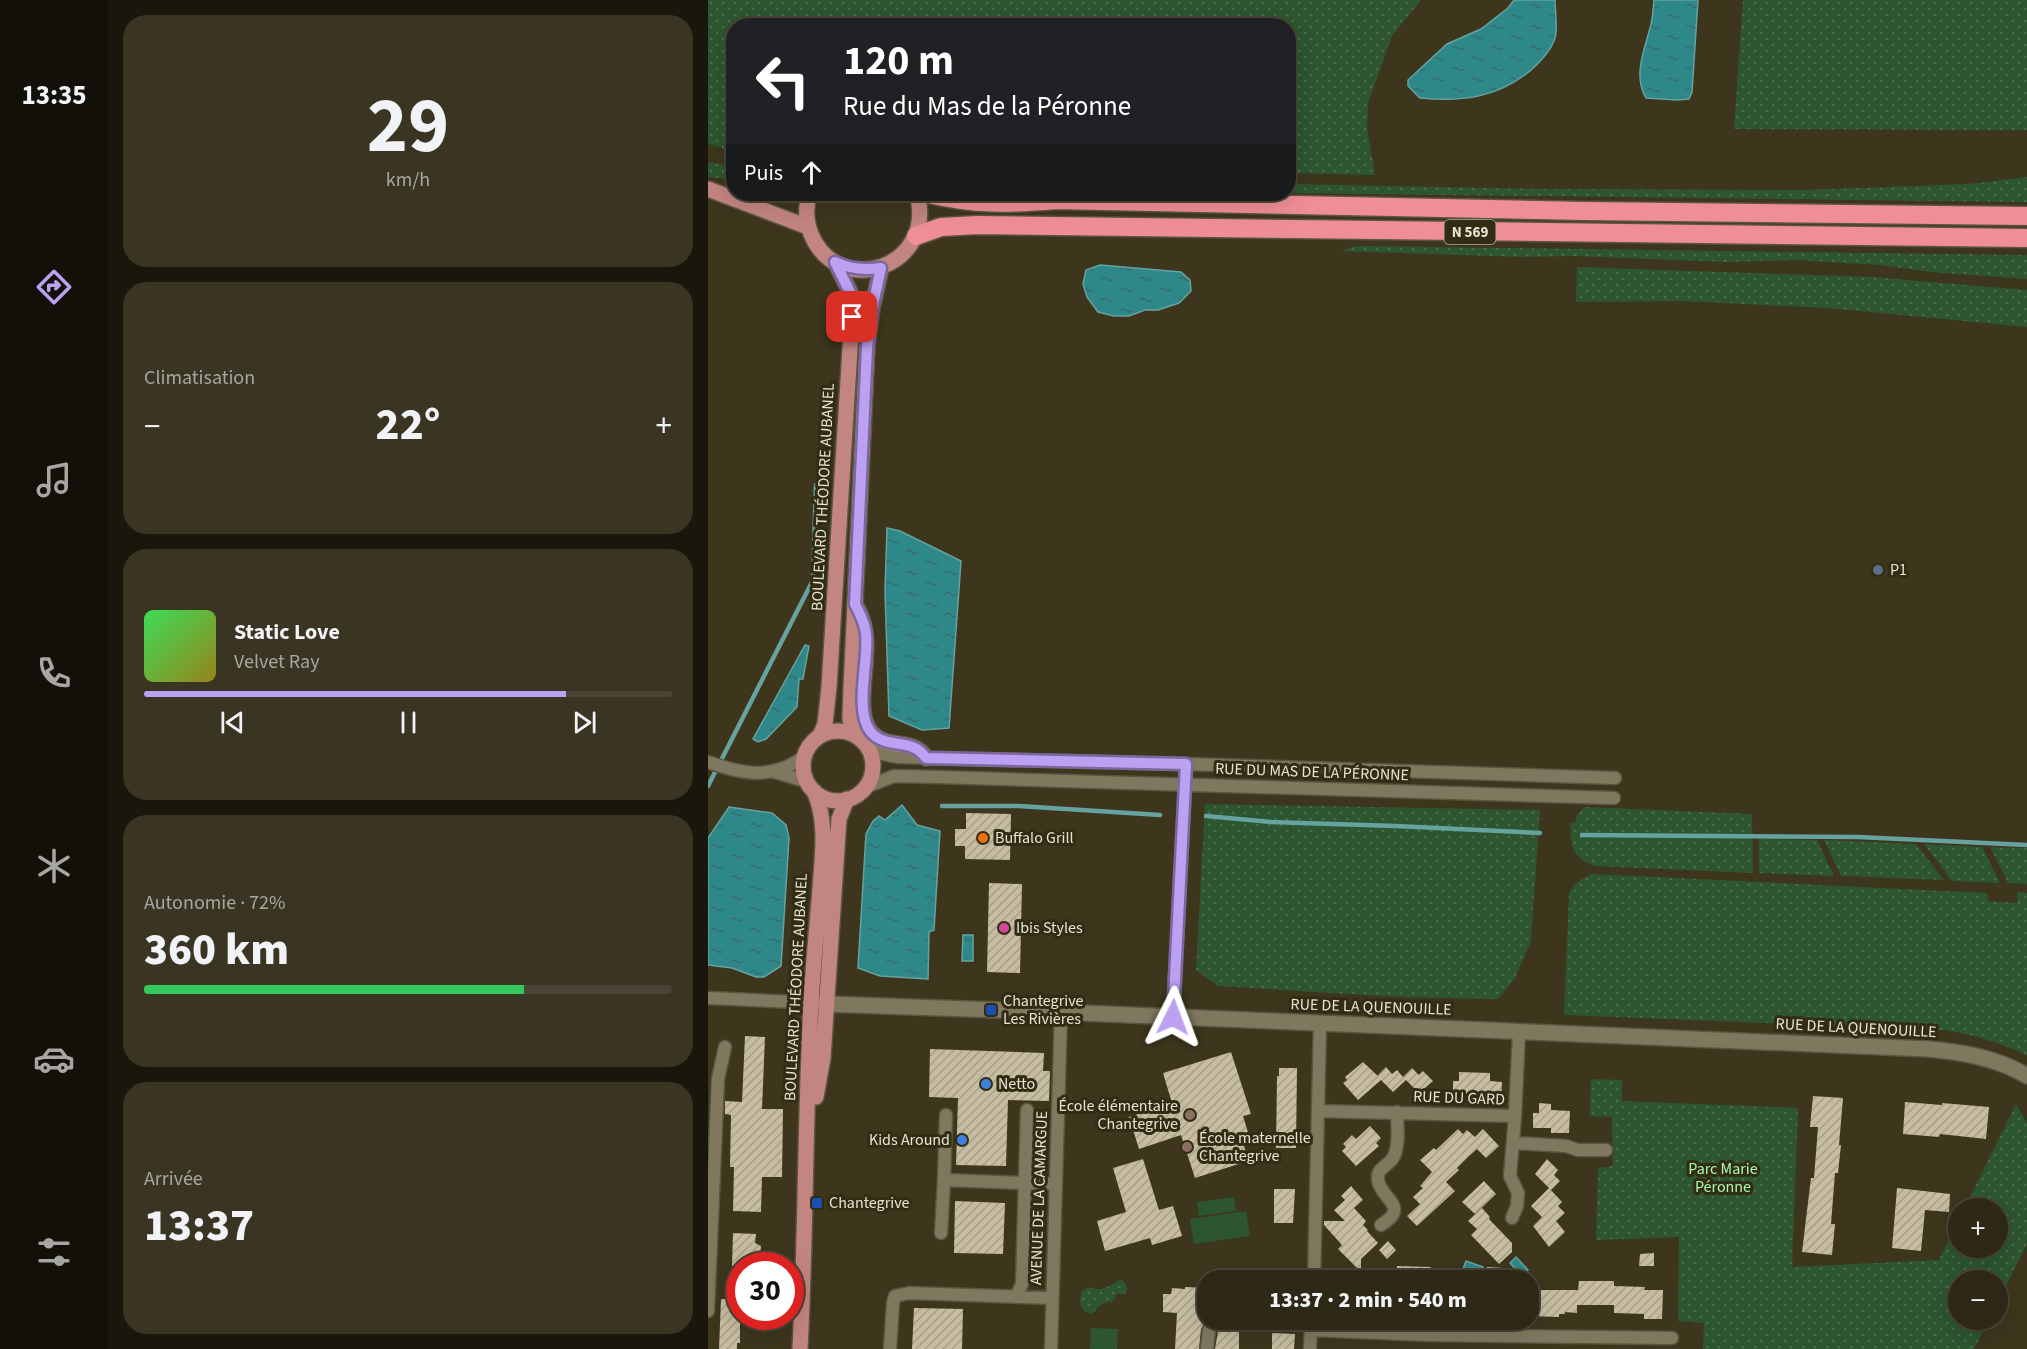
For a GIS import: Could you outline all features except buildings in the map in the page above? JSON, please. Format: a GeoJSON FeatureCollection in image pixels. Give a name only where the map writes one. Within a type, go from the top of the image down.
{"type":"FeatureCollection","features":[{"type":"Feature","properties":{"kind":"highway","name":"N 569"},"geometry":{"type":"LineString","coordinates":[[957,201],[1003,204],[1056,201],[1573,211],[2027,216]]}},
{"type":"Feature","properties":{"kind":"highway","name":"N 569"},"geometry":{"type":"LineString","coordinates":[[916,237],[941,227],[977,225],[2027,238]]}},
{"type":"Feature","properties":{"kind":"main road"},"geometry":{"type":"LineString","coordinates":[[708,187],[726,187]]}},
{"type":"Feature","properties":{"kind":"main road"},"geometry":{"type":"LineString","coordinates":[[708,187],[726,194]]}},
{"type":"Feature","properties":{"kind":"main road"},"geometry":{"type":"LineString","coordinates":[[743,201],[808,227]]}},
{"type":"Feature","properties":{"kind":"main road"},"geometry":{"type":"LineString","coordinates":[[809,201],[808,227],[818,247],[835,262],[850,268],[865,270],[881,268],[895,261],[907,250],[916,237],[920,221],[919,201]]}},
{"type":"Feature","properties":{"kind":"main road","name":"BOULEVARD THÉODORE AUBANEL"},"geometry":{"type":"LineString","coordinates":[[820,736],[828,706],[830,687],[852,317],[850,292],[835,262]]}},
{"type":"Feature","properties":{"kind":"main road"},"geometry":{"type":"LineString","coordinates":[[854,734],[850,719],[867,347],[881,268]]}},
{"type":"Feature","properties":{"kind":"main road"},"geometry":{"type":"LineString","coordinates":[[855,604],[866,632],[863,700],[864,717],[870,731],[888,743],[915,747],[926,758]]}},
{"type":"Feature","properties":{"kind":"main road"},"geometry":{"type":"LineString","coordinates":[[841,731],[854,734],[869,748],[873,767],[872,776],[858,795],[847,800],[830,799],[811,787],[804,773],[805,756],[812,743],[820,736],[841,731]]}},
{"type":"Feature","properties":{"kind":"main road","name":"BOULEVARD THÉODORE AUBANEL"},"geometry":{"type":"LineString","coordinates":[[800,1349],[804,1279],[806,1151],[823,1058],[819,1003],[823,819],[821,805],[811,787]]}},
{"type":"Feature","properties":{"kind":"main road","name":"BOULEVARD THÉODORE AUBANEL"},"geometry":{"type":"LineString","coordinates":[[819,1003],[839,819],[847,800]]}},
{"type":"Feature","properties":{"kind":"street","name":"RUE DU MAS DE LA PÉRONNE"},"geometry":{"type":"LineString","coordinates":[[869,748],[888,756],[926,758],[1615,778]]}},
{"type":"Feature","properties":{"kind":"street"},"geometry":{"type":"LineString","coordinates":[[708,762],[728,769],[753,773],[775,772],[805,756]]}},
{"type":"Feature","properties":{"kind":"street"},"geometry":{"type":"LineString","coordinates":[[1173,1017],[1186,764]]}},
{"type":"Feature","properties":{"kind":"street"},"geometry":{"type":"LineString","coordinates":[[775,772],[811,787]]}},
{"type":"Feature","properties":{"kind":"street","name":"RUE DU MAS DE LA PÉRONNE"},"geometry":{"type":"LineString","coordinates":[[866,787],[894,776],[1614,798]]}},
{"type":"Feature","properties":{"kind":"street","name":"RUE DE LA QUENOUILLE"},"geometry":{"type":"LineString","coordinates":[[708,998],[1958,1051],[1984,1058],[2027,1076]]}},
{"type":"Feature","properties":{"kind":"street","name":"AVENUE DE LA CAMARGUE"},"geometry":{"type":"LineString","coordinates":[[1051,1349],[1061,1012]]}},
{"type":"Feature","properties":{"kind":"street"},"geometry":{"type":"LineString","coordinates":[[1314,1270],[1320,1023]]}},
{"type":"Feature","properties":{"kind":"street","name":"RUE DU GARD"},"geometry":{"type":"LineString","coordinates":[[1318,1111],[1515,1116],[1519,1032]]}},
{"type":"Feature","properties":{"kind":"street"},"geometry":{"type":"LineString","coordinates":[[708,1311],[709,1232],[718,1079],[725,1047]]}},
{"type":"Feature","properties":{"kind":"street"},"geometry":{"type":"LineString","coordinates":[[1017,1297],[1022,1284],[1027,1110]]}},
{"type":"Feature","properties":{"kind":"street"},"geometry":{"type":"LineString","coordinates":[[1382,1225],[1393,1215],[1395,1208],[1393,1202],[1383,1192],[1377,1176],[1380,1170],[1393,1159],[1396,1148],[1397,1112]]}},
{"type":"Feature","properties":{"kind":"street"},"geometry":{"type":"LineString","coordinates":[[941,1233],[946,1114]]}},
{"type":"Feature","properties":{"kind":"street"},"geometry":{"type":"LineString","coordinates":[[1512,1218],[1517,1206],[1518,1193],[1510,1176],[1515,1116]]}},
{"type":"Feature","properties":{"kind":"street"},"geometry":{"type":"LineString","coordinates":[[1514,1143],[1566,1146],[1578,1150],[1606,1150]]}},
{"type":"Feature","properties":{"kind":"street"},"geometry":{"type":"LineString","coordinates":[[944,1180],[1056,1184]]}},
{"type":"Feature","properties":{"kind":"street"},"geometry":{"type":"LineString","coordinates":[[890,1349],[895,1296],[909,1293],[1052,1298]]}},
{"type":"Feature","properties":{"kind":"street"},"geometry":{"type":"LineString","coordinates":[[1207,1349],[1209,1330]]}},
{"type":"Feature","properties":{"kind":"street"},"geometry":{"type":"LineString","coordinates":[[1310,1349],[1311,1330]]}},
{"type":"Feature","properties":{"kind":"street"},"geometry":{"type":"LineString","coordinates":[[1369,1330],[1427,1335],[1672,1338]]}},
{"type":"Feature","properties":{"kind":"street"},"geometry":{"type":"LineString","coordinates":[[1492,1330],[1492,1335]]}},
{"type":"Feature","properties":{"kind":"street"},"geometry":{"type":"LineString","coordinates":[[1426,1349],[1427,1335]]}},
{"type":"Feature","properties":{"kind":"green space"},"geometry":{"type":"Polygon","coordinates":[[[708,0],[1421,0],[1392,36],[1368,103],[1367,129],[1375,175],[1296,173],[1296,18],[726,18],[726,149],[708,144],[708,0]]]}},
{"type":"Feature","properties":{"kind":"green space"},"geometry":{"type":"Polygon","coordinates":[[[1743,0],[2027,0],[2027,130],[1734,129],[1743,0]]]}},
{"type":"Feature","properties":{"kind":"green space"},"geometry":{"type":"Polygon","coordinates":[[[708,162],[726,165],[726,178],[708,177],[708,162]]]}},
{"type":"Feature","properties":{"kind":"green space"},"geometry":{"type":"Polygon","coordinates":[[[2027,177],[2027,202],[1296,193],[1296,184],[1537,189],[1806,190],[1969,184],[2027,177]]]}},
{"type":"Feature","properties":{"kind":"green space"},"geometry":{"type":"Polygon","coordinates":[[[1356,246],[2027,255],[2027,279],[1931,272],[1880,265],[1797,260],[1726,262],[1341,251],[1356,246]]]}},
{"type":"Feature","properties":{"kind":"green space"},"geometry":{"type":"Polygon","coordinates":[[[1577,267],[1872,277],[2027,290],[2027,327],[1828,308],[1683,301],[1576,302],[1577,267]]]}},
{"type":"Feature","properties":{"kind":"green space"},"geometry":{"type":"Polygon","coordinates":[[[1205,804],[1540,810],[1531,941],[1514,980],[1498,999],[1399,997],[1218,986],[1196,970],[1205,804]]]}},
{"type":"Feature","properties":{"kind":"green space"},"geometry":{"type":"Polygon","coordinates":[[[1585,807],[1752,814],[1753,873],[1594,866],[1576,854],[1571,838],[1571,823],[1575,822],[1577,815],[1585,807]]]}},
{"type":"Feature","properties":{"kind":"green space"},"geometry":{"type":"Polygon","coordinates":[[[1759,839],[1817,840],[1834,876],[1759,873],[1759,839]]]}},
{"type":"Feature","properties":{"kind":"green space"},"geometry":{"type":"Polygon","coordinates":[[[1824,840],[1916,844],[1944,880],[1841,876],[1824,840]]]}},
{"type":"Feature","properties":{"kind":"green space"},"geometry":{"type":"Polygon","coordinates":[[[1924,844],[1982,847],[2000,883],[1952,881],[1924,844]]]}},
{"type":"Feature","properties":{"kind":"green space"},"geometry":{"type":"Polygon","coordinates":[[[1990,847],[2027,848],[2027,884],[2008,883],[1990,847]]]}},
{"type":"Feature","properties":{"kind":"green space"},"geometry":{"type":"Polygon","coordinates":[[[1592,874],[1987,893],[1988,901],[2017,903],[2017,892],[2027,893],[2027,1056],[1987,1040],[1945,1030],[1564,1015],[1569,894],[1578,881],[1592,874]]]}},
{"type":"Feature","properties":{"kind":"green space","name":"Parc Marie Péronne"},"geometry":{"type":"Polygon","coordinates":[[[1591,1079],[1622,1080],[1622,1101],[1798,1108],[1792,1267],[1939,1260],[1948,1242],[1948,1258],[2008,1258],[2008,1198],[1969,1198],[2016,1104],[2027,1123],[2027,1244],[2008,1282],[2008,1270],[1948,1270],[1948,1330],[1984,1330],[1974,1349],[1703,1349],[1704,1323],[1678,1321],[1679,1237],[1596,1240],[1598,1168],[1613,1166],[1612,1117],[1590,1116],[1591,1079]]]}},
{"type":"Feature","properties":{"kind":"green space"},"geometry":{"type":"Polygon","coordinates":[[[1234,1197],[1236,1211],[1199,1216],[1197,1202],[1234,1197]]]}},
{"type":"Feature","properties":{"kind":"green space"},"geometry":{"type":"Polygon","coordinates":[[[1246,1211],[1250,1236],[1194,1244],[1190,1219],[1246,1211]]]}},
{"type":"Feature","properties":{"kind":"green space"},"geometry":{"type":"Polygon","coordinates":[[[1121,1279],[1126,1284],[1127,1291],[1124,1294],[1117,1294],[1112,1302],[1101,1304],[1092,1314],[1085,1312],[1080,1305],[1081,1292],[1089,1287],[1106,1288],[1121,1279]]]}},
{"type":"Feature","properties":{"kind":"green space"},"geometry":{"type":"Polygon","coordinates":[[[1091,1328],[1118,1329],[1117,1349],[1090,1349],[1091,1328]]]}},
{"type":"Feature","properties":{"kind":"water"},"geometry":{"type":"Polygon","coordinates":[[[1514,0],[1555,0],[1555,38],[1548,52],[1530,71],[1504,87],[1464,98],[1420,98],[1408,86],[1408,80],[1447,44],[1481,29],[1508,8],[1514,0]]]}},
{"type":"Feature","properties":{"kind":"water"},"geometry":{"type":"Polygon","coordinates":[[[1654,0],[1698,0],[1692,92],[1689,99],[1646,98],[1642,90],[1641,63],[1652,21],[1654,0]]]}},
{"type":"Feature","properties":{"kind":"water"},"geometry":{"type":"Polygon","coordinates":[[[1100,265],[1181,272],[1190,280],[1191,291],[1179,303],[1158,310],[1145,310],[1129,316],[1114,316],[1098,312],[1087,297],[1083,284],[1086,270],[1100,265]]]}},
{"type":"Feature","properties":{"kind":"water"},"geometry":{"type":"Polygon","coordinates":[[[887,528],[900,531],[961,561],[949,728],[922,730],[889,716],[885,591],[887,528]]]}},
{"type":"Feature","properties":{"kind":"water"},"geometry":{"type":"Polygon","coordinates":[[[805,645],[809,646],[803,679],[799,679],[797,707],[766,739],[758,742],[753,739],[805,645]]]}},
{"type":"Feature","properties":{"kind":"water"},"geometry":{"type":"Polygon","coordinates":[[[902,805],[917,825],[940,831],[934,930],[929,932],[928,979],[880,976],[858,968],[866,834],[873,821],[879,816],[885,820],[902,805]]]}},
{"type":"Feature","properties":{"kind":"water"},"geometry":{"type":"Polygon","coordinates":[[[729,807],[772,813],[786,825],[789,838],[781,966],[764,977],[756,977],[732,968],[708,965],[708,838],[729,807]]]}},
{"type":"Feature","properties":{"kind":"water"},"geometry":{"type":"Polygon","coordinates":[[[963,935],[973,935],[973,961],[962,961],[963,935]]]}},
{"type":"Feature","properties":{"kind":"water"},"geometry":{"type":"Polygon","coordinates":[[[1516,1257],[1528,1270],[1516,1270],[1510,1263],[1516,1257]]]}},
{"type":"Feature","properties":{"kind":"water"},"geometry":{"type":"Polygon","coordinates":[[[1466,1261],[1483,1267],[1482,1270],[1463,1269],[1466,1261]]]}},
{"type":"Feature","properties":{"kind":"waterway"},"geometry":{"type":"LineString","coordinates":[[708,786],[813,580],[816,485]]}},
{"type":"Feature","properties":{"kind":"waterway"},"geometry":{"type":"LineString","coordinates":[[942,806],[1019,806],[1160,815]]}},
{"type":"Feature","properties":{"kind":"waterway"},"geometry":{"type":"LineString","coordinates":[[1206,816],[1271,822],[1540,833]]}},
{"type":"Feature","properties":{"kind":"waterway"},"geometry":{"type":"LineString","coordinates":[[1582,835],[1858,837],[2027,845]]}},
{"type":"Feature","properties":{"kind":"place","name":"P1"},"geometry":{"type":"Point","coordinates":[1878,570]}},
{"type":"Feature","properties":{"kind":"place","name":"Buffalo Grill"},"geometry":{"type":"Point","coordinates":[983,838]}},
{"type":"Feature","properties":{"kind":"place","name":"Ibis Styles"},"geometry":{"type":"Point","coordinates":[1004,928]}},
{"type":"Feature","properties":{"kind":"place","name":"Chantegrive Les Rivières"},"geometry":{"type":"Point","coordinates":[991,1010]}},
{"type":"Feature","properties":{"kind":"place","name":"Netto"},"geometry":{"type":"Point","coordinates":[986,1084]}},
{"type":"Feature","properties":{"kind":"place","name":"École élémentaire Chantegrive"},"geometry":{"type":"Point","coordinates":[1190,1115]}},
{"type":"Feature","properties":{"kind":"place","name":"Kids Around"},"geometry":{"type":"Point","coordinates":[962,1140]}},
{"type":"Feature","properties":{"kind":"place","name":"École maternelle Chantegrive"},"geometry":{"type":"Point","coordinates":[1187,1147]}},
{"type":"Feature","properties":{"kind":"place","name":"Chantegrive"},"geometry":{"type":"Point","coordinates":[817,1203]}},
{"type":"Feature","properties":{"kind":"route"},"geometry":{"type":"LineString","coordinates":[[852,317],[850,292],[835,262],[850,268],[865,270],[881,268],[867,347],[855,604],[866,632],[863,700],[864,717],[870,731],[888,743],[915,747],[926,758],[1186,764],[1173,1017]]}}]}
